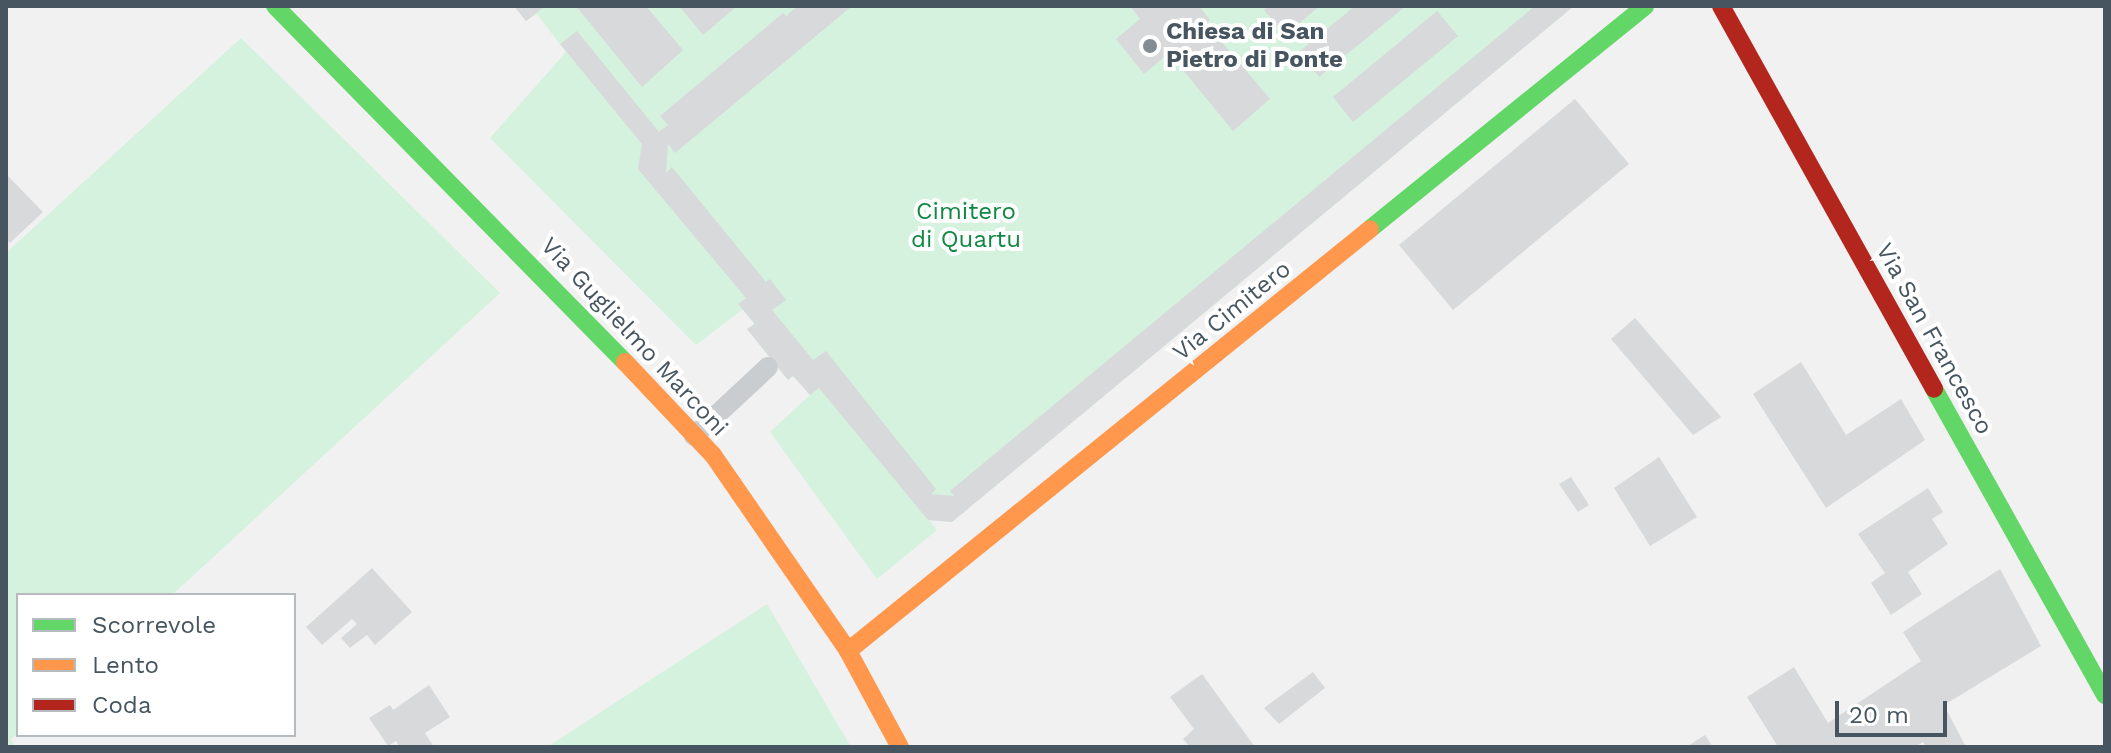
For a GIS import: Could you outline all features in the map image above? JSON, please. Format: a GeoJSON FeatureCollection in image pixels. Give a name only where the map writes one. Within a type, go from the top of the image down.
{"type":"FeatureCollection","features":[{"type":"Feature","properties":{"kind":"street","name":"Via Guglielmo Marconi"},"geometry":{"type":"LineString","coordinates":[[275,6],[473,202],[694,436],[848,651],[900,747]]}},
{"type":"Feature","properties":{"kind":"street","name":"Via Cimitero"},"geometry":{"type":"LineString","coordinates":[[848,651],[1645,6]]}},
{"type":"Feature","properties":{"kind":"street","name":"Via San Francesco"},"geometry":{"type":"LineString","coordinates":[[1721,6],[2105,695]]}},
{"type":"Feature","properties":{"kind":"lane"},"geometry":{"type":"LineString","coordinates":[[694,436],[768,367]]}},
{"type":"Feature","properties":{"kind":"green space","name":"Cimitero di Quartu"},"geometry":{"type":"Polygon","coordinates":[[[514,6],[1574,6],[952,522],[929,520],[937,530],[877,579],[770,432],[810,395],[794,376],[788,380],[747,329],[754,324],[743,309],[696,345],[490,138],[566,52],[537,14],[526,21],[514,6]]]}},
{"type":"Feature","properties":{"kind":"green space"},"geometry":{"type":"Polygon","coordinates":[[[241,38],[500,293],[174,593],[16,593],[16,735],[11,739],[15,747],[6,747],[6,253],[241,38]]]}},
{"type":"Feature","properties":{"kind":"green space"},"geometry":{"type":"Polygon","coordinates":[[[767,604],[851,747],[547,747],[767,604]]]}},
{"type":"Feature","properties":{"kind":"building"},"geometry":{"type":"Polygon","coordinates":[[[514,6],[545,6],[526,21],[514,6]]]}},
{"type":"Feature","properties":{"kind":"building"},"geometry":{"type":"Polygon","coordinates":[[[576,6],[646,6],[683,50],[642,87],[576,6]]]}},
{"type":"Feature","properties":{"kind":"building"},"geometry":{"type":"Polygon","coordinates":[[[679,6],[737,6],[703,35],[679,6]]]}},
{"type":"Feature","properties":{"kind":"building"},"geometry":{"type":"Polygon","coordinates":[[[798,6],[852,6],[675,153],[668,144],[666,173],[672,167],[766,282],[770,279],[786,300],[772,310],[813,360],[826,351],[936,489],[931,494],[954,496],[950,491],[1535,6],[1574,6],[952,522],[928,520],[819,388],[810,395],[793,376],[788,380],[747,329],[755,324],[738,304],[746,298],[638,169],[642,144],[560,44],[577,31],[659,132],[668,125],[660,116],[783,13],[786,16],[798,6]]]}},
{"type":"Feature","properties":{"kind":"building"},"geometry":{"type":"Polygon","coordinates":[[[1130,6],[1199,6],[1210,20],[1206,23],[1270,99],[1233,131],[1169,53],[1144,74],[1116,39],[1140,19],[1130,6]]]}},
{"type":"Feature","properties":{"kind":"building"},"geometry":{"type":"Polygon","coordinates":[[[1268,6],[1320,6],[1285,35],[1264,10],[1268,6]]]}},
{"type":"Feature","properties":{"kind":"building"},"geometry":{"type":"Polygon","coordinates":[[[1355,6],[1406,6],[1319,77],[1299,52],[1355,6]]]}},
{"type":"Feature","properties":{"kind":"building"},"geometry":{"type":"Polygon","coordinates":[[[1437,11],[1458,36],[1353,122],[1333,97],[1437,11]]]}},
{"type":"Feature","properties":{"kind":"building"},"geometry":{"type":"Polygon","coordinates":[[[1575,99],[1629,164],[1453,310],[1399,245],[1575,99]]]}},
{"type":"Feature","properties":{"kind":"building"},"geometry":{"type":"Polygon","coordinates":[[[6,174],[43,212],[10,243],[6,240],[6,174]]]}},
{"type":"Feature","properties":{"kind":"building"},"geometry":{"type":"Polygon","coordinates":[[[1635,318],[1721,417],[1693,435],[1611,339],[1635,318]]]}},
{"type":"Feature","properties":{"kind":"building"},"geometry":{"type":"Polygon","coordinates":[[[1801,362],[1846,435],[1901,399],[1925,440],[1826,508],[1753,394],[1801,362]]]}},
{"type":"Feature","properties":{"kind":"building"},"geometry":{"type":"Polygon","coordinates":[[[1659,457],[1697,517],[1650,546],[1614,488],[1659,457]]]}},
{"type":"Feature","properties":{"kind":"building"},"geometry":{"type":"Polygon","coordinates":[[[1571,477],[1589,505],[1578,512],[1559,484],[1571,477]]]}},
{"type":"Feature","properties":{"kind":"building"},"geometry":{"type":"Polygon","coordinates":[[[1928,488],[1943,512],[1932,519],[1948,544],[1908,572],[1922,594],[1891,615],[1871,583],[1885,573],[1858,534],[1928,488]]]}},
{"type":"Feature","properties":{"kind":"building"},"geometry":{"type":"Polygon","coordinates":[[[372,568],[412,612],[375,645],[367,635],[350,648],[341,638],[357,624],[352,619],[322,645],[306,627],[372,568]]]}},
{"type":"Feature","properties":{"kind":"building"},"geometry":{"type":"Polygon","coordinates":[[[2000,569],[2041,646],[1944,705],[1966,747],[1926,747],[1923,742],[1915,747],[1778,747],[1747,697],[1794,667],[1828,723],[1921,661],[1903,632],[2000,569]]]}},
{"type":"Feature","properties":{"kind":"building"},"geometry":{"type":"Polygon","coordinates":[[[1313,672],[1325,688],[1279,724],[1264,708],[1313,672]]]}},
{"type":"Feature","properties":{"kind":"building"},"geometry":{"type":"Polygon","coordinates":[[[1202,674],[1255,747],[1190,747],[1183,739],[1194,729],[1170,697],[1202,674]]]}},
{"type":"Feature","properties":{"kind":"building"},"geometry":{"type":"Polygon","coordinates":[[[429,685],[450,717],[425,733],[434,747],[400,747],[396,741],[388,746],[369,718],[390,705],[393,710],[429,685]]]}},
{"type":"Feature","properties":{"kind":"building"},"geometry":{"type":"Polygon","coordinates":[[[1705,735],[1713,747],[1686,747],[1705,735]]]}},
{"type":"Feature","properties":{"kind":"traffic: fast"},"geometry":{"type":"LineString","coordinates":[[275,6],[625,362]]}},
{"type":"Feature","properties":{"kind":"traffic: fast"},"geometry":{"type":"LineString","coordinates":[[1370,229],[1645,6]]}},
{"type":"Feature","properties":{"kind":"traffic: fast"},"geometry":{"type":"LineString","coordinates":[[1934,389],[2105,695]]}},
{"type":"Feature","properties":{"kind":"traffic: slow"},"geometry":{"type":"LineString","coordinates":[[848,651],[1370,229]]}},
{"type":"Feature","properties":{"kind":"traffic: slow"},"geometry":{"type":"LineString","coordinates":[[625,362],[713,455],[848,651],[900,747]]}},
{"type":"Feature","properties":{"kind":"traffic: jam"},"geometry":{"type":"LineString","coordinates":[[1721,6],[1934,389]]}},
{"type":"Feature","properties":{"kind":"place","name":"Chiesa di San Pietro di Ponte"},"geometry":{"type":"Point","coordinates":[1150,46]}}]}
